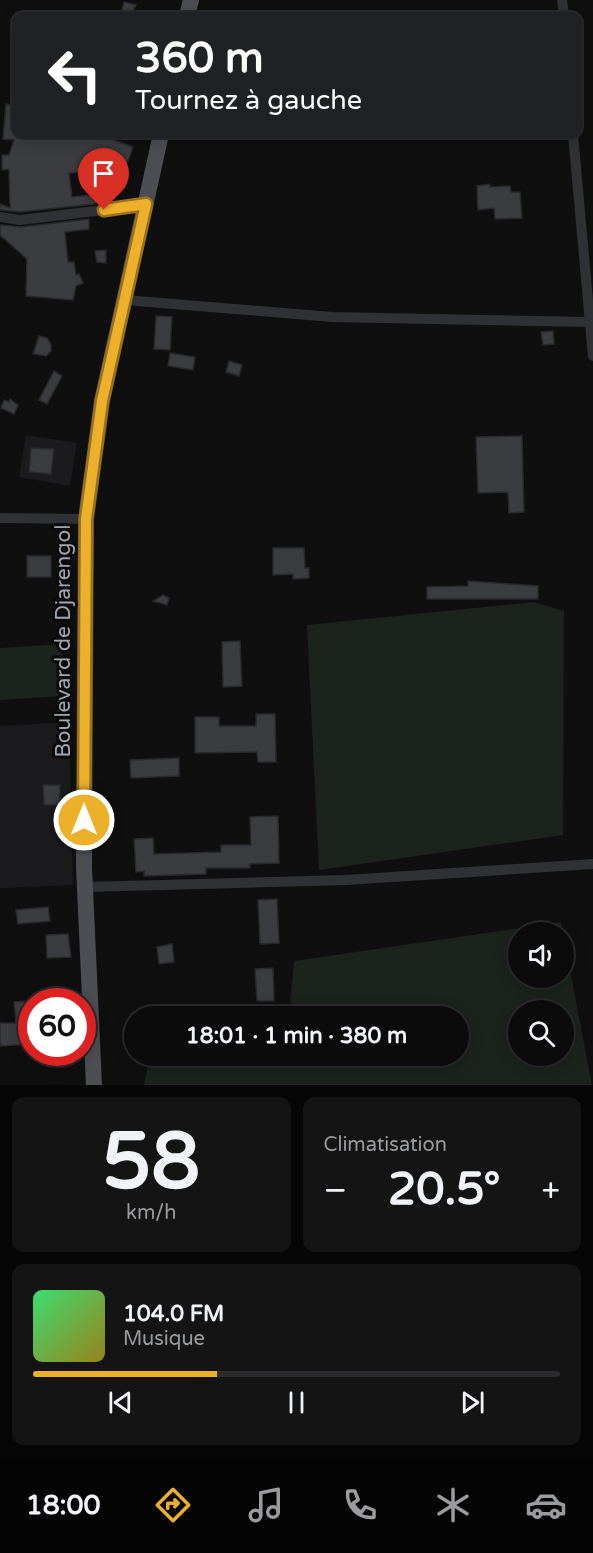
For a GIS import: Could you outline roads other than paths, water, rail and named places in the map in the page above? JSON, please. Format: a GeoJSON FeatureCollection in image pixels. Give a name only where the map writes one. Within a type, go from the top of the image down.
{"type":"FeatureCollection","features":[{"type":"Feature","properties":{"kind":"main road","name":"Boulevard de Djarengol"},"geometry":{"type":"LineString","coordinates":[[94,1085],[85,887],[86,519],[102,401],[160,138]]}},
{"type":"Feature","properties":{"kind":"street"},"geometry":{"type":"LineString","coordinates":[[573,138],[588,322],[593,356]]}},
{"type":"Feature","properties":{"kind":"street"},"geometry":{"type":"LineString","coordinates":[[0,217],[20,220],[146,204]]}},
{"type":"Feature","properties":{"kind":"street"},"geometry":{"type":"LineString","coordinates":[[125,300],[332,317],[588,322]]}},
{"type":"Feature","properties":{"kind":"street"},"geometry":{"type":"LineString","coordinates":[[0,518],[86,519]]}},
{"type":"Feature","properties":{"kind":"street"},"geometry":{"type":"LineString","coordinates":[[85,887],[346,880],[593,864]]}}]}
